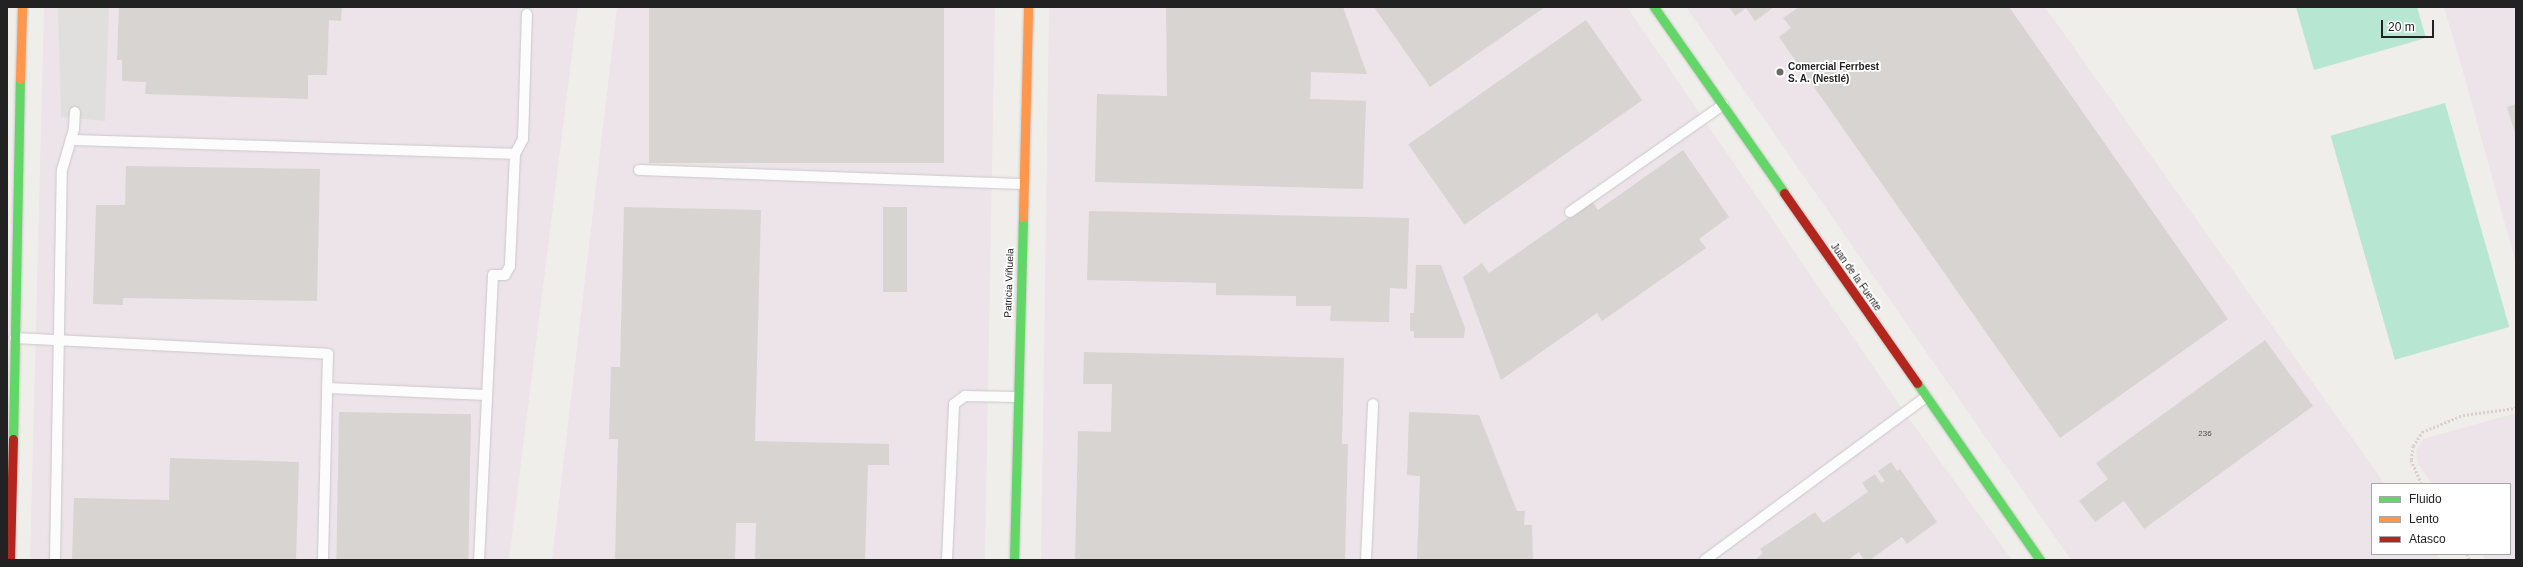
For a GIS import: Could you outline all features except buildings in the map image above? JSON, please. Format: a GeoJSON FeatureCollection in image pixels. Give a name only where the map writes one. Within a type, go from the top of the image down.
{"type":"FeatureCollection","features":[{"type":"Feature","properties":{"kind":"street"},"geometry":{"type":"LineString","coordinates":[[10,560],[10,411],[15,338],[22,7]]}},
{"type":"Feature","properties":{"kind":"street","name":"Patricia Viñuela"},"geometry":{"type":"LineString","coordinates":[[1014,560],[1028,7]]}},
{"type":"Feature","properties":{"kind":"street","name":"Juan de la Fuente"},"geometry":{"type":"LineString","coordinates":[[1654,7],[2040,560]]}},
{"type":"Feature","properties":{"kind":"lane"},"geometry":{"type":"LineString","coordinates":[[479,560],[494,275],[505,276],[510,266],[515,154],[523,139],[527,14]]}},
{"type":"Feature","properties":{"kind":"lane"},"geometry":{"type":"LineString","coordinates":[[1570,212],[1723,105]]}},
{"type":"Feature","properties":{"kind":"lane"},"geometry":{"type":"LineString","coordinates":[[55,560],[62,170],[71,140],[75,112]]}},
{"type":"Feature","properties":{"kind":"lane"},"geometry":{"type":"LineString","coordinates":[[71,140],[515,154]]}},
{"type":"Feature","properties":{"kind":"lane"},"geometry":{"type":"LineString","coordinates":[[639,170],[1023,184]]}},
{"type":"Feature","properties":{"kind":"lane"},"geometry":{"type":"LineString","coordinates":[[15,338],[58,339],[79,343],[328,354],[323,560]]}},
{"type":"Feature","properties":{"kind":"lane"},"geometry":{"type":"LineString","coordinates":[[327,388],[487,395]]}},
{"type":"Feature","properties":{"kind":"lane"},"geometry":{"type":"LineString","coordinates":[[947,560],[954,404],[965,396],[1017,397]]}},
{"type":"Feature","properties":{"kind":"lane"},"geometry":{"type":"LineString","coordinates":[[1705,560],[1926,397]]}},
{"type":"Feature","properties":{"kind":"lane"},"geometry":{"type":"LineString","coordinates":[[1366,560],[1373,404]]}},
{"type":"Feature","properties":{"kind":"path"},"geometry":{"type":"LineString","coordinates":[[2421,483],[2411,460],[2413,446],[2422,432],[2464,415],[2516,408]]}},
{"type":"Feature","properties":{"kind":"shaded area"},"geometry":{"type":"Polygon","coordinates":[[[44,7],[578,7],[509,560],[30,560],[44,7]]]}},
{"type":"Feature","properties":{"kind":"shaded area"},"geometry":{"type":"Polygon","coordinates":[[[58,7],[109,7],[105,121],[61,117],[58,7]]]}},
{"type":"Feature","properties":{"kind":"shaded area"},"geometry":{"type":"Polygon","coordinates":[[[617,7],[995,7],[985,560],[552,560],[617,7]]]}},
{"type":"Feature","properties":{"kind":"shaded area"},"geometry":{"type":"Polygon","coordinates":[[[1049,7],[1627,7],[1905,413],[2012,560],[1041,560],[1049,7]]]}},
{"type":"Feature","properties":{"kind":"shaded area"},"geometry":{"type":"Polygon","coordinates":[[[1686,7],[2045,7],[2384,483],[2371,483],[2371,555],[2437,555],[2441,560],[2071,560],[1686,7]]]}},
{"type":"Feature","properties":{"kind":"shaded area"},"geometry":{"type":"Polygon","coordinates":[[[2444,7],[2516,7],[2516,264],[2460,61],[2444,7]]]}},
{"type":"Feature","properties":{"kind":"shaded area"},"geometry":{"type":"Polygon","coordinates":[[[2516,413],[2516,560],[2486,560],[2483,555],[2511,555],[2511,483],[2431,483],[2418,464],[2416,450],[2423,439],[2516,413]]]}},
{"type":"Feature","properties":{"kind":"green space"},"geometry":{"type":"Polygon","coordinates":[[[2296,7],[2417,7],[2426,38],[2314,70],[2296,7]]]}},
{"type":"Feature","properties":{"kind":"green space"},"geometry":{"type":"Polygon","coordinates":[[[2445,103],[2509,327],[2395,360],[2331,136],[2445,103]]]}},
{"type":"Feature","properties":{"kind":"traffic: fast"},"geometry":{"type":"LineString","coordinates":[[1654,7],[1784,193]]}},
{"type":"Feature","properties":{"kind":"traffic: fast"},"geometry":{"type":"LineString","coordinates":[[13,439],[20,79]]}},
{"type":"Feature","properties":{"kind":"traffic: fast"},"geometry":{"type":"LineString","coordinates":[[1014,560],[1023,217]]}},
{"type":"Feature","properties":{"kind":"traffic: fast"},"geometry":{"type":"LineString","coordinates":[[1917,383],[2040,560]]}},
{"type":"Feature","properties":{"kind":"traffic: slow"},"geometry":{"type":"LineString","coordinates":[[20,79],[22,7]]}},
{"type":"Feature","properties":{"kind":"traffic: slow"},"geometry":{"type":"LineString","coordinates":[[1023,217],[1028,7]]}},
{"type":"Feature","properties":{"kind":"traffic: jam"},"geometry":{"type":"LineString","coordinates":[[1784,193],[1917,383]]}},
{"type":"Feature","properties":{"kind":"traffic: jam"},"geometry":{"type":"LineString","coordinates":[[10,560],[13,439]]}},
{"type":"Feature","properties":{"kind":"place","name":"Comercial Ferrbest S. A. (Nestlé)"},"geometry":{"type":"Point","coordinates":[1780,72]}}]}
